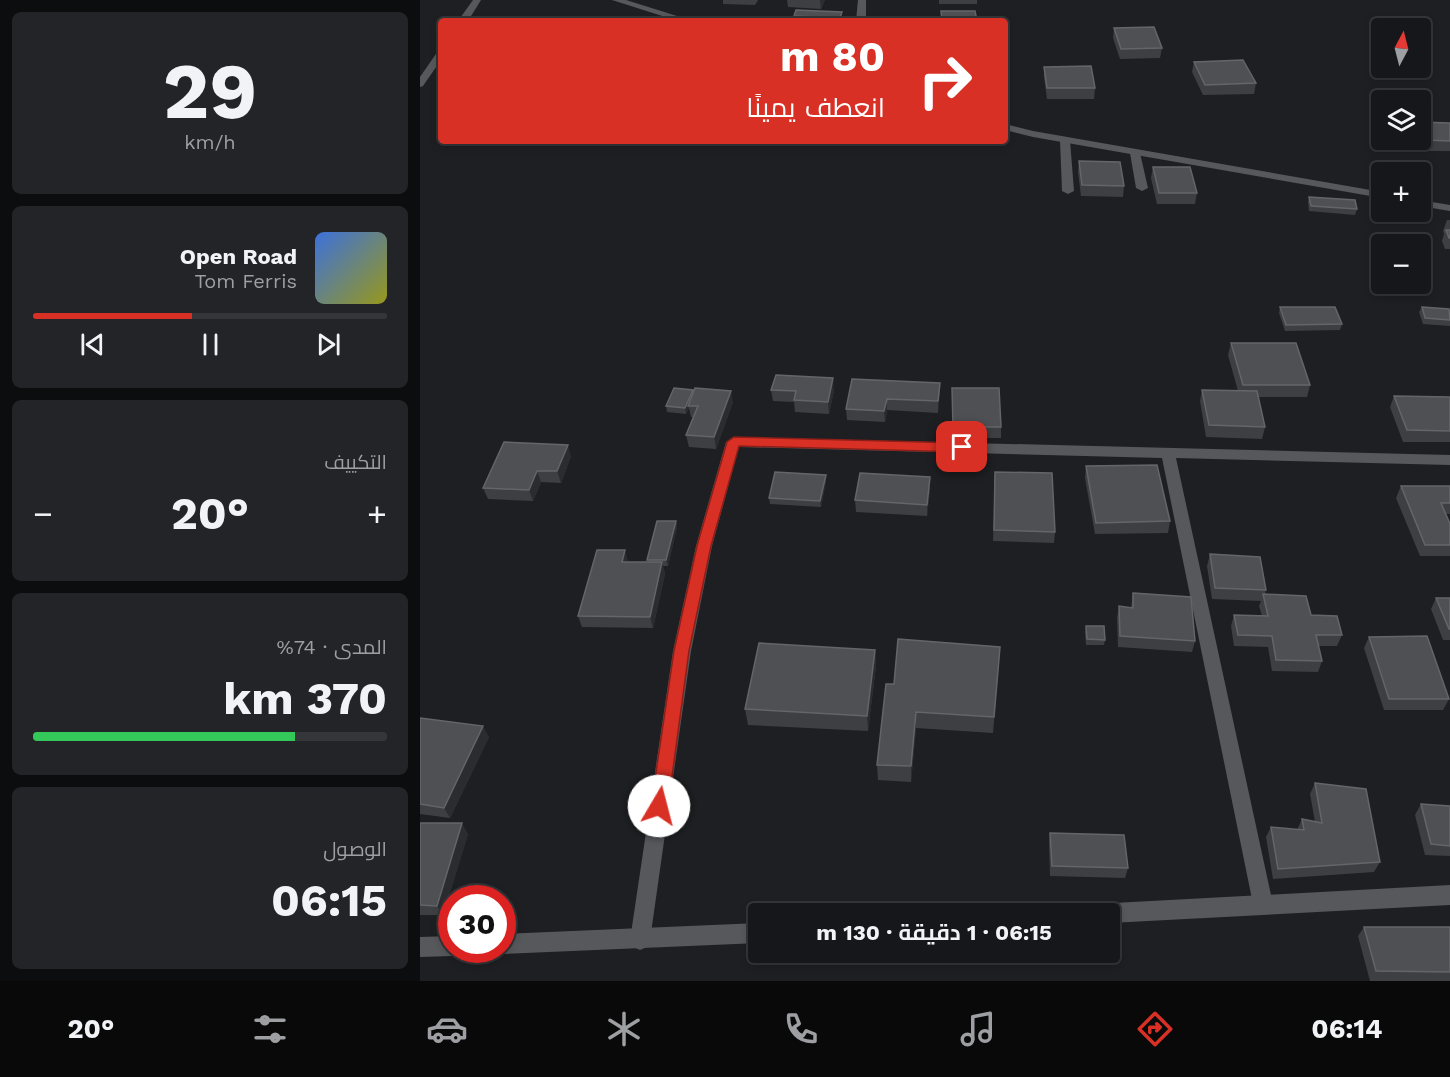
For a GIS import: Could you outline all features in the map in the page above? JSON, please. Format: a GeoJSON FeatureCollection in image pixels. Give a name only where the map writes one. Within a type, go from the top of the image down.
{"type":"FeatureCollection","features":[{"type":"Feature","properties":{"kind":"street"},"geometry":{"type":"LineString","coordinates":[[465,18],[477,0]]}},
{"type":"Feature","properties":{"kind":"street"},"geometry":{"type":"LineString","coordinates":[[616,0],[678,18]]}},
{"type":"Feature","properties":{"kind":"street"},"geometry":{"type":"LineString","coordinates":[[861,18],[862,0]]}},
{"type":"Feature","properties":{"kind":"street"},"geometry":{"type":"LineString","coordinates":[[420,84],[438,57]]}},
{"type":"Feature","properties":{"kind":"street"},"geometry":{"type":"LineString","coordinates":[[1008,128],[1136,153],[1371,193]]}},
{"type":"Feature","properties":{"kind":"street"},"geometry":{"type":"LineString","coordinates":[[1065,140],[1068,191]]}},
{"type":"Feature","properties":{"kind":"street"},"geometry":{"type":"LineString","coordinates":[[1136,153],[1142,188]]}},
{"type":"Feature","properties":{"kind":"street"},"geometry":{"type":"LineString","coordinates":[[1431,205],[1450,208]]}},
{"type":"Feature","properties":{"kind":"street"},"geometry":{"type":"LineString","coordinates":[[640,940],[682,651],[704,546],[734,442],[1450,460]]}},
{"type":"Feature","properties":{"kind":"street"},"geometry":{"type":"LineString","coordinates":[[1168,453],[1263,904]]}},
{"type":"Feature","properties":{"kind":"street"},"geometry":{"type":"LineString","coordinates":[[1120,913],[1450,895]]}},
{"type":"Feature","properties":{"kind":"street"},"geometry":{"type":"LineString","coordinates":[[516,944],[748,934]]}},
{"type":"Feature","properties":{"kind":"street"},"geometry":{"type":"LineString","coordinates":[[420,947],[438,946]]}},
{"type":"Feature","properties":{"kind":"building"},"geometry":{"type":"Polygon","coordinates":[[[796,10],[842,12],[840,18],[794,16],[796,10]]]}},
{"type":"Feature","properties":{"kind":"building"},"geometry":{"type":"Polygon","coordinates":[[[941,11],[975,11],[976,18],[942,18],[941,11]]]}},
{"type":"Feature","properties":{"kind":"building"},"geometry":{"type":"Polygon","coordinates":[[[1154,27],[1162,48],[1121,49],[1114,28],[1154,27]]]}},
{"type":"Feature","properties":{"kind":"building"},"geometry":{"type":"Polygon","coordinates":[[[1243,60],[1256,83],[1205,85],[1194,62],[1243,60]]]}},
{"type":"Feature","properties":{"kind":"building"},"geometry":{"type":"Polygon","coordinates":[[[1091,66],[1095,88],[1047,88],[1044,67],[1091,66]]]}},
{"type":"Feature","properties":{"kind":"building"},"geometry":{"type":"Polygon","coordinates":[[[1431,122],[1450,123],[1450,141],[1431,140],[1431,122]]]}},
{"type":"Feature","properties":{"kind":"building"},"geometry":{"type":"Polygon","coordinates":[[[1079,161],[1120,162],[1124,186],[1082,185],[1079,161]]]}},
{"type":"Feature","properties":{"kind":"building"},"geometry":{"type":"Polygon","coordinates":[[[1153,167],[1190,167],[1197,193],[1159,193],[1153,167]]]}},
{"type":"Feature","properties":{"kind":"building"},"geometry":{"type":"Polygon","coordinates":[[[1309,197],[1355,200],[1357,209],[1311,206],[1309,197]]]}},
{"type":"Feature","properties":{"kind":"building"},"geometry":{"type":"Polygon","coordinates":[[[1280,307],[1335,307],[1342,324],[1286,325],[1280,307]]]}},
{"type":"Feature","properties":{"kind":"building"},"geometry":{"type":"Polygon","coordinates":[[[1422,307],[1449,309],[1450,320],[1425,318],[1422,307]]]}},
{"type":"Feature","properties":{"kind":"building"},"geometry":{"type":"Polygon","coordinates":[[[1231,343],[1296,343],[1310,385],[1243,385],[1231,343]]]}},
{"type":"Feature","properties":{"kind":"building"},"geometry":{"type":"Polygon","coordinates":[[[776,375],[833,378],[828,402],[794,400],[796,391],[771,390],[776,375]]]}},
{"type":"Feature","properties":{"kind":"building"},"geometry":{"type":"Polygon","coordinates":[[[852,379],[940,383],[938,401],[887,399],[884,411],[846,409],[852,379]]]}},
{"type":"Feature","properties":{"kind":"building"},"geometry":{"type":"Polygon","coordinates":[[[674,388],[693,390],[685,408],[666,406],[674,388]]]}},
{"type":"Feature","properties":{"kind":"building"},"geometry":{"type":"Polygon","coordinates":[[[695,388],[731,391],[714,437],[686,435],[698,406],[688,406],[695,388]]]}},
{"type":"Feature","properties":{"kind":"building"},"geometry":{"type":"Polygon","coordinates":[[[952,388],[999,388],[1001,427],[953,427],[952,388]]]}},
{"type":"Feature","properties":{"kind":"building"},"geometry":{"type":"Polygon","coordinates":[[[1202,390],[1257,391],[1265,427],[1209,425],[1202,390]]]}},
{"type":"Feature","properties":{"kind":"building"},"geometry":{"type":"Polygon","coordinates":[[[1394,396],[1450,397],[1450,431],[1407,430],[1394,396]]]}},
{"type":"Feature","properties":{"kind":"building"},"geometry":{"type":"Polygon","coordinates":[[[504,442],[568,445],[557,471],[537,471],[529,490],[483,488],[504,442]]]}},
{"type":"Feature","properties":{"kind":"building"},"geometry":{"type":"Polygon","coordinates":[[[1157,465],[1170,521],[1096,523],[1086,466],[1157,465]]]}},
{"type":"Feature","properties":{"kind":"building"},"geometry":{"type":"Polygon","coordinates":[[[775,472],[826,475],[820,501],[769,498],[775,472]]]}},
{"type":"Feature","properties":{"kind":"building"},"geometry":{"type":"Polygon","coordinates":[[[995,472],[1052,473],[1055,532],[994,530],[995,472]]]}},
{"type":"Feature","properties":{"kind":"building"},"geometry":{"type":"Polygon","coordinates":[[[860,473],[930,477],[927,505],[855,500],[860,473]]]}},
{"type":"Feature","properties":{"kind":"building"},"geometry":{"type":"Polygon","coordinates":[[[1401,486],[1450,486],[1450,503],[1441,503],[1450,524],[1450,545],[1425,545],[1401,486]]]}},
{"type":"Feature","properties":{"kind":"building"},"geometry":{"type":"Polygon","coordinates":[[[657,521],[676,521],[666,560],[647,560],[657,521]]]}},
{"type":"Feature","properties":{"kind":"building"},"geometry":{"type":"Polygon","coordinates":[[[597,550],[625,550],[622,562],[662,562],[650,617],[578,616],[597,550]]]}},
{"type":"Feature","properties":{"kind":"building"},"geometry":{"type":"Polygon","coordinates":[[[1210,554],[1260,557],[1266,590],[1215,588],[1210,554]]]}},
{"type":"Feature","properties":{"kind":"building"},"geometry":{"type":"Polygon","coordinates":[[[1133,593],[1191,597],[1195,641],[1120,636],[1119,606],[1133,608],[1133,593]]]}},
{"type":"Feature","properties":{"kind":"building"},"geometry":{"type":"Polygon","coordinates":[[[1263,594],[1306,596],[1311,615],[1337,616],[1342,635],[1316,635],[1322,661],[1276,660],[1272,636],[1238,635],[1234,615],[1268,616],[1263,594]]]}},
{"type":"Feature","properties":{"kind":"building"},"geometry":{"type":"Polygon","coordinates":[[[1436,598],[1450,598],[1450,629],[1449,629],[1436,598]]]}},
{"type":"Feature","properties":{"kind":"building"},"geometry":{"type":"Polygon","coordinates":[[[1086,626],[1104,626],[1105,640],[1087,639],[1086,626]]]}},
{"type":"Feature","properties":{"kind":"building"},"geometry":{"type":"Polygon","coordinates":[[[1427,636],[1449,699],[1389,699],[1369,637],[1427,636]]]}},
{"type":"Feature","properties":{"kind":"building"},"geometry":{"type":"Polygon","coordinates":[[[898,639],[1000,647],[994,717],[916,712],[911,766],[877,765],[886,684],[894,684],[898,639]]]}},
{"type":"Feature","properties":{"kind":"building"},"geometry":{"type":"Polygon","coordinates":[[[759,643],[875,650],[867,716],[745,709],[759,643]]]}},
{"type":"Feature","properties":{"kind":"building"},"geometry":{"type":"Polygon","coordinates":[[[420,718],[483,726],[444,808],[420,804],[420,718]]]}},
{"type":"Feature","properties":{"kind":"building"},"geometry":{"type":"Polygon","coordinates":[[[1315,783],[1366,789],[1380,862],[1278,869],[1271,827],[1304,830],[1302,819],[1322,823],[1315,783]]]}},
{"type":"Feature","properties":{"kind":"building"},"geometry":{"type":"Polygon","coordinates":[[[1421,804],[1450,806],[1450,846],[1431,844],[1421,804]]]}},
{"type":"Feature","properties":{"kind":"building"},"geometry":{"type":"Polygon","coordinates":[[[420,823],[462,823],[443,885],[438,885],[437,906],[420,905],[420,823]]]}},
{"type":"Feature","properties":{"kind":"building"},"geometry":{"type":"Polygon","coordinates":[[[1050,833],[1124,835],[1128,868],[1052,866],[1050,833]]]}},
{"type":"Feature","properties":{"kind":"building"},"geometry":{"type":"Polygon","coordinates":[[[1364,927],[1450,927],[1450,972],[1376,971],[1364,927]]]}},
{"type":"Feature","properties":{"kind":"route"},"geometry":{"type":"LineString","coordinates":[[659,806],[682,651],[704,546],[734,442],[962,447]]}}]}
